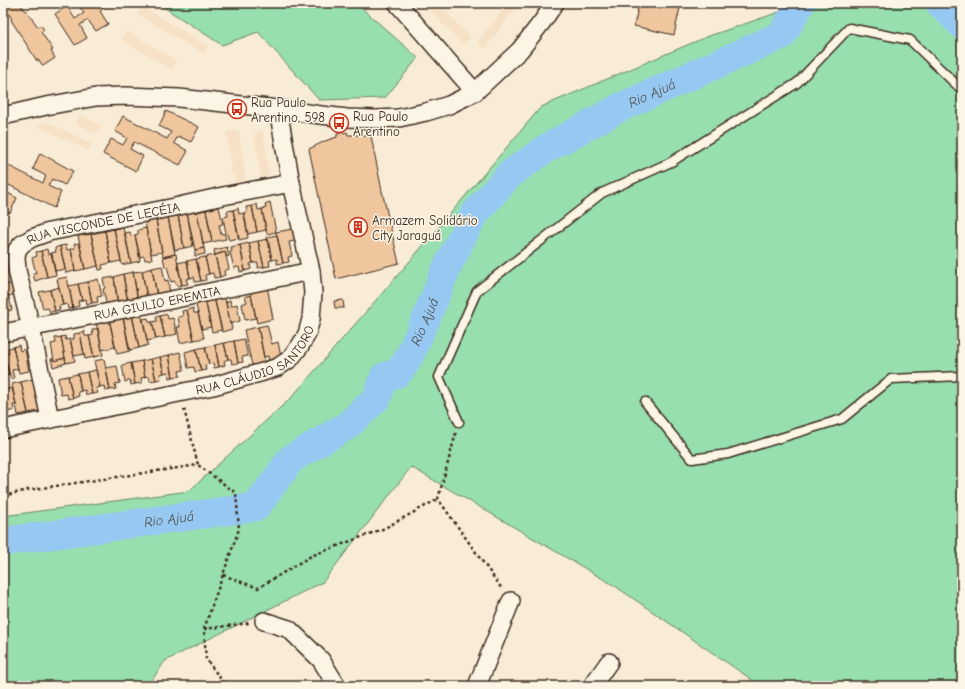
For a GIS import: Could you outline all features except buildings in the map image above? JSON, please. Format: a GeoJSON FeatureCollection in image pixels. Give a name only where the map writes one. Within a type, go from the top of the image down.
{"type":"FeatureCollection","features":[{"type":"Feature","properties":{"kind":"street"},"geometry":{"type":"LineString","coordinates":[[397,3],[475,92]]}},
{"type":"Feature","properties":{"kind":"street"},"geometry":{"type":"LineString","coordinates":[[3,116],[96,97],[125,96],[179,98],[278,108],[347,118],[376,120],[399,118],[449,105],[475,92],[520,50],[555,3]]}},
{"type":"Feature","properties":{"kind":"street","name":"RUA CLÁUDIO SANTORO"},"geometry":{"type":"LineString","coordinates":[[3,429],[213,386],[278,367],[290,359],[307,334],[311,319],[313,293],[311,271],[291,183],[278,108]]}},
{"type":"Feature","properties":{"kind":"street","name":"RUA VISCONDE DE LECÉIA"},"geometry":{"type":"LineString","coordinates":[[50,419],[17,270],[17,250],[22,244],[32,238],[49,232],[291,183]]}},
{"type":"Feature","properties":{"kind":"street","name":"RUA GIULIO EREMITA"},"geometry":{"type":"LineString","coordinates":[[3,334],[311,271]]}},
{"type":"Feature","properties":{"kind":"street"},"geometry":{"type":"LineString","coordinates":[[477,686],[511,601]]}},
{"type":"Feature","properties":{"kind":"street"},"geometry":{"type":"LineString","coordinates":[[264,621],[288,629],[321,660],[337,686]]}},
{"type":"Feature","properties":{"kind":"street"},"geometry":{"type":"LineString","coordinates":[[592,686],[609,662]]}},
{"type":"Feature","properties":{"kind":"lane"},"geometry":{"type":"LineString","coordinates":[[459,422],[439,377],[477,291],[602,193],[671,162],[797,83],[849,28],[910,40],[962,90]]}},
{"type":"Feature","properties":{"kind":"lane"},"geometry":{"type":"LineString","coordinates":[[645,402],[692,459],[728,454],[842,419],[891,379],[962,376]]}},
{"type":"Feature","properties":{"kind":"path"},"geometry":{"type":"LineString","coordinates":[[179,393],[198,464],[236,493],[239,529],[204,629],[206,659],[226,686]]}},
{"type":"Feature","properties":{"kind":"path"},"geometry":{"type":"LineString","coordinates":[[223,575],[258,588],[311,556],[385,528],[438,499],[459,422]]}},
{"type":"Feature","properties":{"kind":"path"},"geometry":{"type":"LineString","coordinates":[[3,496],[28,490],[198,464]]}},
{"type":"Feature","properties":{"kind":"path"},"geometry":{"type":"LineString","coordinates":[[438,499],[511,601]]}},
{"type":"Feature","properties":{"kind":"path"},"geometry":{"type":"LineString","coordinates":[[204,629],[264,621]]}},
{"type":"Feature","properties":{"kind":"shaded area"},"geometry":{"type":"Polygon","coordinates":[[[428,3],[438,3],[471,38],[463,45],[425,6],[428,3]]]}},
{"type":"Feature","properties":{"kind":"shaded area"},"geometry":{"type":"Polygon","coordinates":[[[508,3],[520,3],[485,49],[477,42],[508,3]]]}},
{"type":"Feature","properties":{"kind":"shaded area"},"geometry":{"type":"Polygon","coordinates":[[[142,6],[207,45],[205,55],[137,14],[142,6]]]}},
{"type":"Feature","properties":{"kind":"shaded area"},"geometry":{"type":"Polygon","coordinates":[[[126,31],[176,60],[173,70],[121,40],[126,31]]]}},
{"type":"Feature","properties":{"kind":"shaded area"},"geometry":{"type":"Polygon","coordinates":[[[80,115],[101,125],[97,133],[76,124],[80,115]]]}},
{"type":"Feature","properties":{"kind":"shaded area"},"geometry":{"type":"Polygon","coordinates":[[[47,122],[92,143],[89,151],[37,126],[47,122]]]}},
{"type":"Feature","properties":{"kind":"shaded area"},"geometry":{"type":"Polygon","coordinates":[[[239,130],[246,181],[235,183],[234,175],[232,176],[230,169],[232,168],[226,132],[239,130]]]}},
{"type":"Feature","properties":{"kind":"shaded area"},"geometry":{"type":"Polygon","coordinates":[[[263,130],[269,174],[261,179],[254,134],[263,130]]]}},
{"type":"Feature","properties":{"kind":"green space"},"geometry":{"type":"Polygon","coordinates":[[[157,3],[356,3],[418,58],[385,98],[319,100],[258,32],[222,45],[157,3]]]}},
{"type":"Feature","properties":{"kind":"green space"},"geometry":{"type":"Polygon","coordinates":[[[806,3],[962,3],[962,686],[761,686],[615,586],[411,467],[323,582],[165,661],[148,686],[3,686],[3,516],[189,491],[291,398],[541,107],[706,37],[806,3]]]}},
{"type":"Feature","properties":{"kind":"waterway","name":"Rio Ajuá"},"geometry":{"type":"LineString","coordinates":[[3,543],[6,541],[256,507],[291,459],[347,426],[377,398],[384,377],[398,373],[408,359],[446,269],[473,216],[510,174],[547,148],[621,107],[782,35],[801,3]]}},
{"type":"Feature","properties":{"kind":"waterway","name":"Rio Ajuá"},"geometry":{"type":"LineString","coordinates":[[940,3],[962,25]]}},
{"type":"Feature","properties":{"kind":"place","name":"Rua Paulo Arentino, 598"},"geometry":{"type":"Point","coordinates":[237,109]}},
{"type":"Feature","properties":{"kind":"place","name":"Rua Paulo Arentino"},"geometry":{"type":"Point","coordinates":[339,123]}},
{"type":"Feature","properties":{"kind":"place","name":"Armazem Solidário City Jaraguá"},"geometry":{"type":"Point","coordinates":[358,227]}}]}
